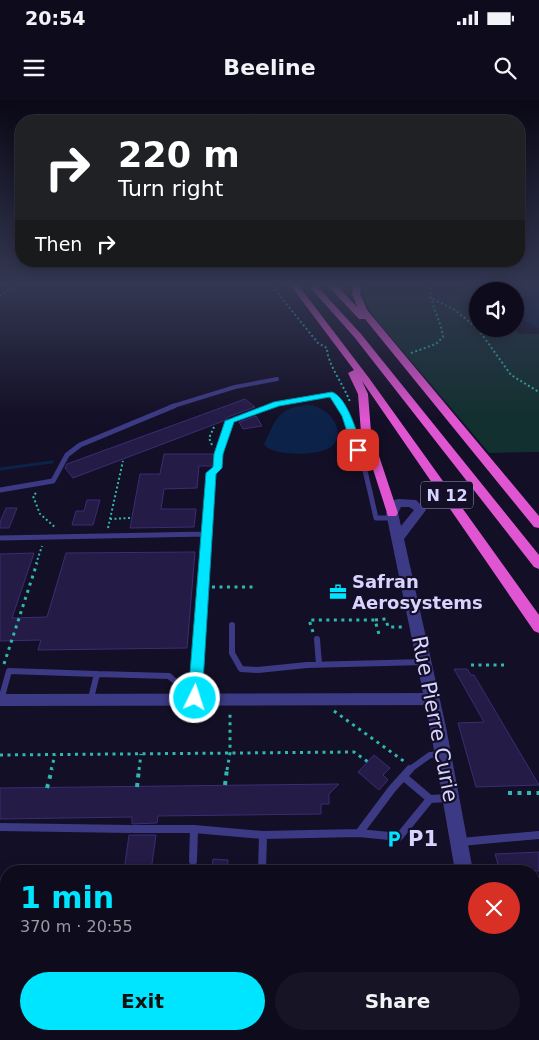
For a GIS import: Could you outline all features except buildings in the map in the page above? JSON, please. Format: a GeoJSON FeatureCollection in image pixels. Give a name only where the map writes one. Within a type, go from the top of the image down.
{"type":"FeatureCollection","features":[{"type":"Feature","properties":{"kind":"highway","name":"N 12"},"geometry":{"type":"LineString","coordinates":[[329,330],[539,627]]}},
{"type":"Feature","properties":{"kind":"highway","name":"N 12"},"geometry":{"type":"LineString","coordinates":[[352,330],[539,564]]}},
{"type":"Feature","properties":{"kind":"highway"},"geometry":{"type":"LineString","coordinates":[[376,330],[386,340]]}},
{"type":"Feature","properties":{"kind":"highway"},"geometry":{"type":"LineString","coordinates":[[378,330],[539,524]]}},
{"type":"Feature","properties":{"kind":"highway"},"geometry":{"type":"LineString","coordinates":[[349,356],[347,365],[357,379],[363,394],[366,432],[393,515]]}},
{"type":"Feature","properties":{"kind":"street"},"geometry":{"type":"LineString","coordinates":[[393,515],[398,503],[412,503],[420,510],[398,538]]}},
{"type":"Feature","properties":{"kind":"street","name":"Rue Pierre Curie"},"geometry":{"type":"LineString","coordinates":[[393,515],[432,699],[463,865]]}},
{"type":"Feature","properties":{"kind":"street"},"geometry":{"type":"LineString","coordinates":[[0,700],[91,698],[432,699]]}},
{"type":"Feature","properties":{"kind":"lane"},"geometry":{"type":"LineString","coordinates":[[0,490],[53,481],[59,474],[62,462],[71,450],[87,441],[151,414],[208,394],[256,382],[277,379]]}},
{"type":"Feature","properties":{"kind":"lane"},"geometry":{"type":"LineString","coordinates":[[195,698],[211,473],[218,468],[219,454],[230,421],[277,403],[332,394],[338,401],[353,433],[376,518],[393,515]]}},
{"type":"Feature","properties":{"kind":"lane"},"geometry":{"type":"LineString","coordinates":[[0,538],[207,534]]}},
{"type":"Feature","properties":{"kind":"lane"},"geometry":{"type":"LineString","coordinates":[[232,625],[230,647],[232,658],[241,669],[258,670],[319,664],[424,662]]}},
{"type":"Feature","properties":{"kind":"lane"},"geometry":{"type":"LineString","coordinates":[[317,639],[319,664]]}},
{"type":"Feature","properties":{"kind":"lane"},"geometry":{"type":"LineString","coordinates":[[0,700],[9,671],[169,676],[195,698]]}},
{"type":"Feature","properties":{"kind":"lane"},"geometry":{"type":"LineString","coordinates":[[91,698],[97,674]]}},
{"type":"Feature","properties":{"kind":"lane"},"geometry":{"type":"LineString","coordinates":[[359,833],[385,798],[412,768],[430,755],[442,754]]}},
{"type":"Feature","properties":{"kind":"lane"},"geometry":{"type":"LineString","coordinates":[[404,777],[430,799],[450,798]]}},
{"type":"Feature","properties":{"kind":"lane"},"geometry":{"type":"LineString","coordinates":[[0,827],[194,829],[263,835],[359,833],[399,837],[430,799]]}},
{"type":"Feature","properties":{"kind":"lane"},"geometry":{"type":"LineString","coordinates":[[193,861],[194,829]]}},
{"type":"Feature","properties":{"kind":"lane"},"geometry":{"type":"LineString","coordinates":[[262,865],[263,835]]}},
{"type":"Feature","properties":{"kind":"lane"},"geometry":{"type":"LineString","coordinates":[[459,842],[539,835]]}},
{"type":"Feature","properties":{"kind":"path"},"geometry":{"type":"LineString","coordinates":[[398,355],[424,350],[436,344],[443,337],[443,330]]}},
{"type":"Feature","properties":{"kind":"path"},"geometry":{"type":"LineString","coordinates":[[484,337],[511,375],[539,392]]}},
{"type":"Feature","properties":{"kind":"path"},"geometry":{"type":"LineString","coordinates":[[214,427],[209,438],[215,452],[219,454]]}},
{"type":"Feature","properties":{"kind":"path"},"geometry":{"type":"LineString","coordinates":[[106,535],[123,461]]}},
{"type":"Feature","properties":{"kind":"path"},"geometry":{"type":"LineString","coordinates":[[53,481],[55,483],[54,489],[33,496],[40,514],[60,532],[75,532],[74,536]]}},
{"type":"Feature","properties":{"kind":"path"},"geometry":{"type":"LineString","coordinates":[[110,519],[130,518]]}},
{"type":"Feature","properties":{"kind":"path"},"geometry":{"type":"LineString","coordinates":[[9,671],[4,664],[45,537]]}},
{"type":"Feature","properties":{"kind":"path"},"geometry":{"type":"LineString","coordinates":[[203,588],[257,586]]}},
{"type":"Feature","properties":{"kind":"path"},"geometry":{"type":"LineString","coordinates":[[309,620],[386,619],[388,627],[417,626]]}},
{"type":"Feature","properties":{"kind":"path"},"geometry":{"type":"LineString","coordinates":[[376,620],[380,638]]}},
{"type":"Feature","properties":{"kind":"path"},"geometry":{"type":"LineString","coordinates":[[471,665],[504,665]]}},
{"type":"Feature","properties":{"kind":"path"},"geometry":{"type":"LineString","coordinates":[[322,698],[324,704],[412,768]]}},
{"type":"Feature","properties":{"kind":"path"},"geometry":{"type":"LineString","coordinates":[[225,785],[230,753],[231,699]]}},
{"type":"Feature","properties":{"kind":"path"},"geometry":{"type":"LineString","coordinates":[[0,755],[354,752],[368,762]]}},
{"type":"Feature","properties":{"kind":"path"},"geometry":{"type":"LineString","coordinates":[[47,788],[55,754]]}},
{"type":"Feature","properties":{"kind":"path"},"geometry":{"type":"LineString","coordinates":[[137,786],[141,754]]}},
{"type":"Feature","properties":{"kind":"path"},"geometry":{"type":"LineString","coordinates":[[508,793],[539,793]]}},
{"type":"Feature","properties":{"kind":"green space"},"geometry":{"type":"Polygon","coordinates":[[[385,330],[469,330],[469,337],[524,337],[524,334],[539,334],[539,452],[489,453],[385,330]]]}},
{"type":"Feature","properties":{"kind":"water"},"geometry":{"type":"Polygon","coordinates":[[[309,405],[323,410],[334,420],[338,434],[336,441],[331,447],[317,452],[296,454],[276,451],[264,444],[279,416],[291,408],[309,405]]]}},
{"type":"Feature","properties":{"kind":"waterway"},"geometry":{"type":"LineString","coordinates":[[0,469],[52,462]]}},
{"type":"Feature","properties":{"kind":"place","name":"Safran Aerosystems"},"geometry":{"type":"Point","coordinates":[338,592]}},
{"type":"Feature","properties":{"kind":"place","name":"P1"},"geometry":{"type":"Point","coordinates":[394,839]}},
{"type":"Feature","properties":{"kind":"route"},"geometry":{"type":"LineString","coordinates":[[195,698],[211,473],[218,468],[219,454],[230,421],[277,403],[332,394],[346,416],[358,450]]}}]}
